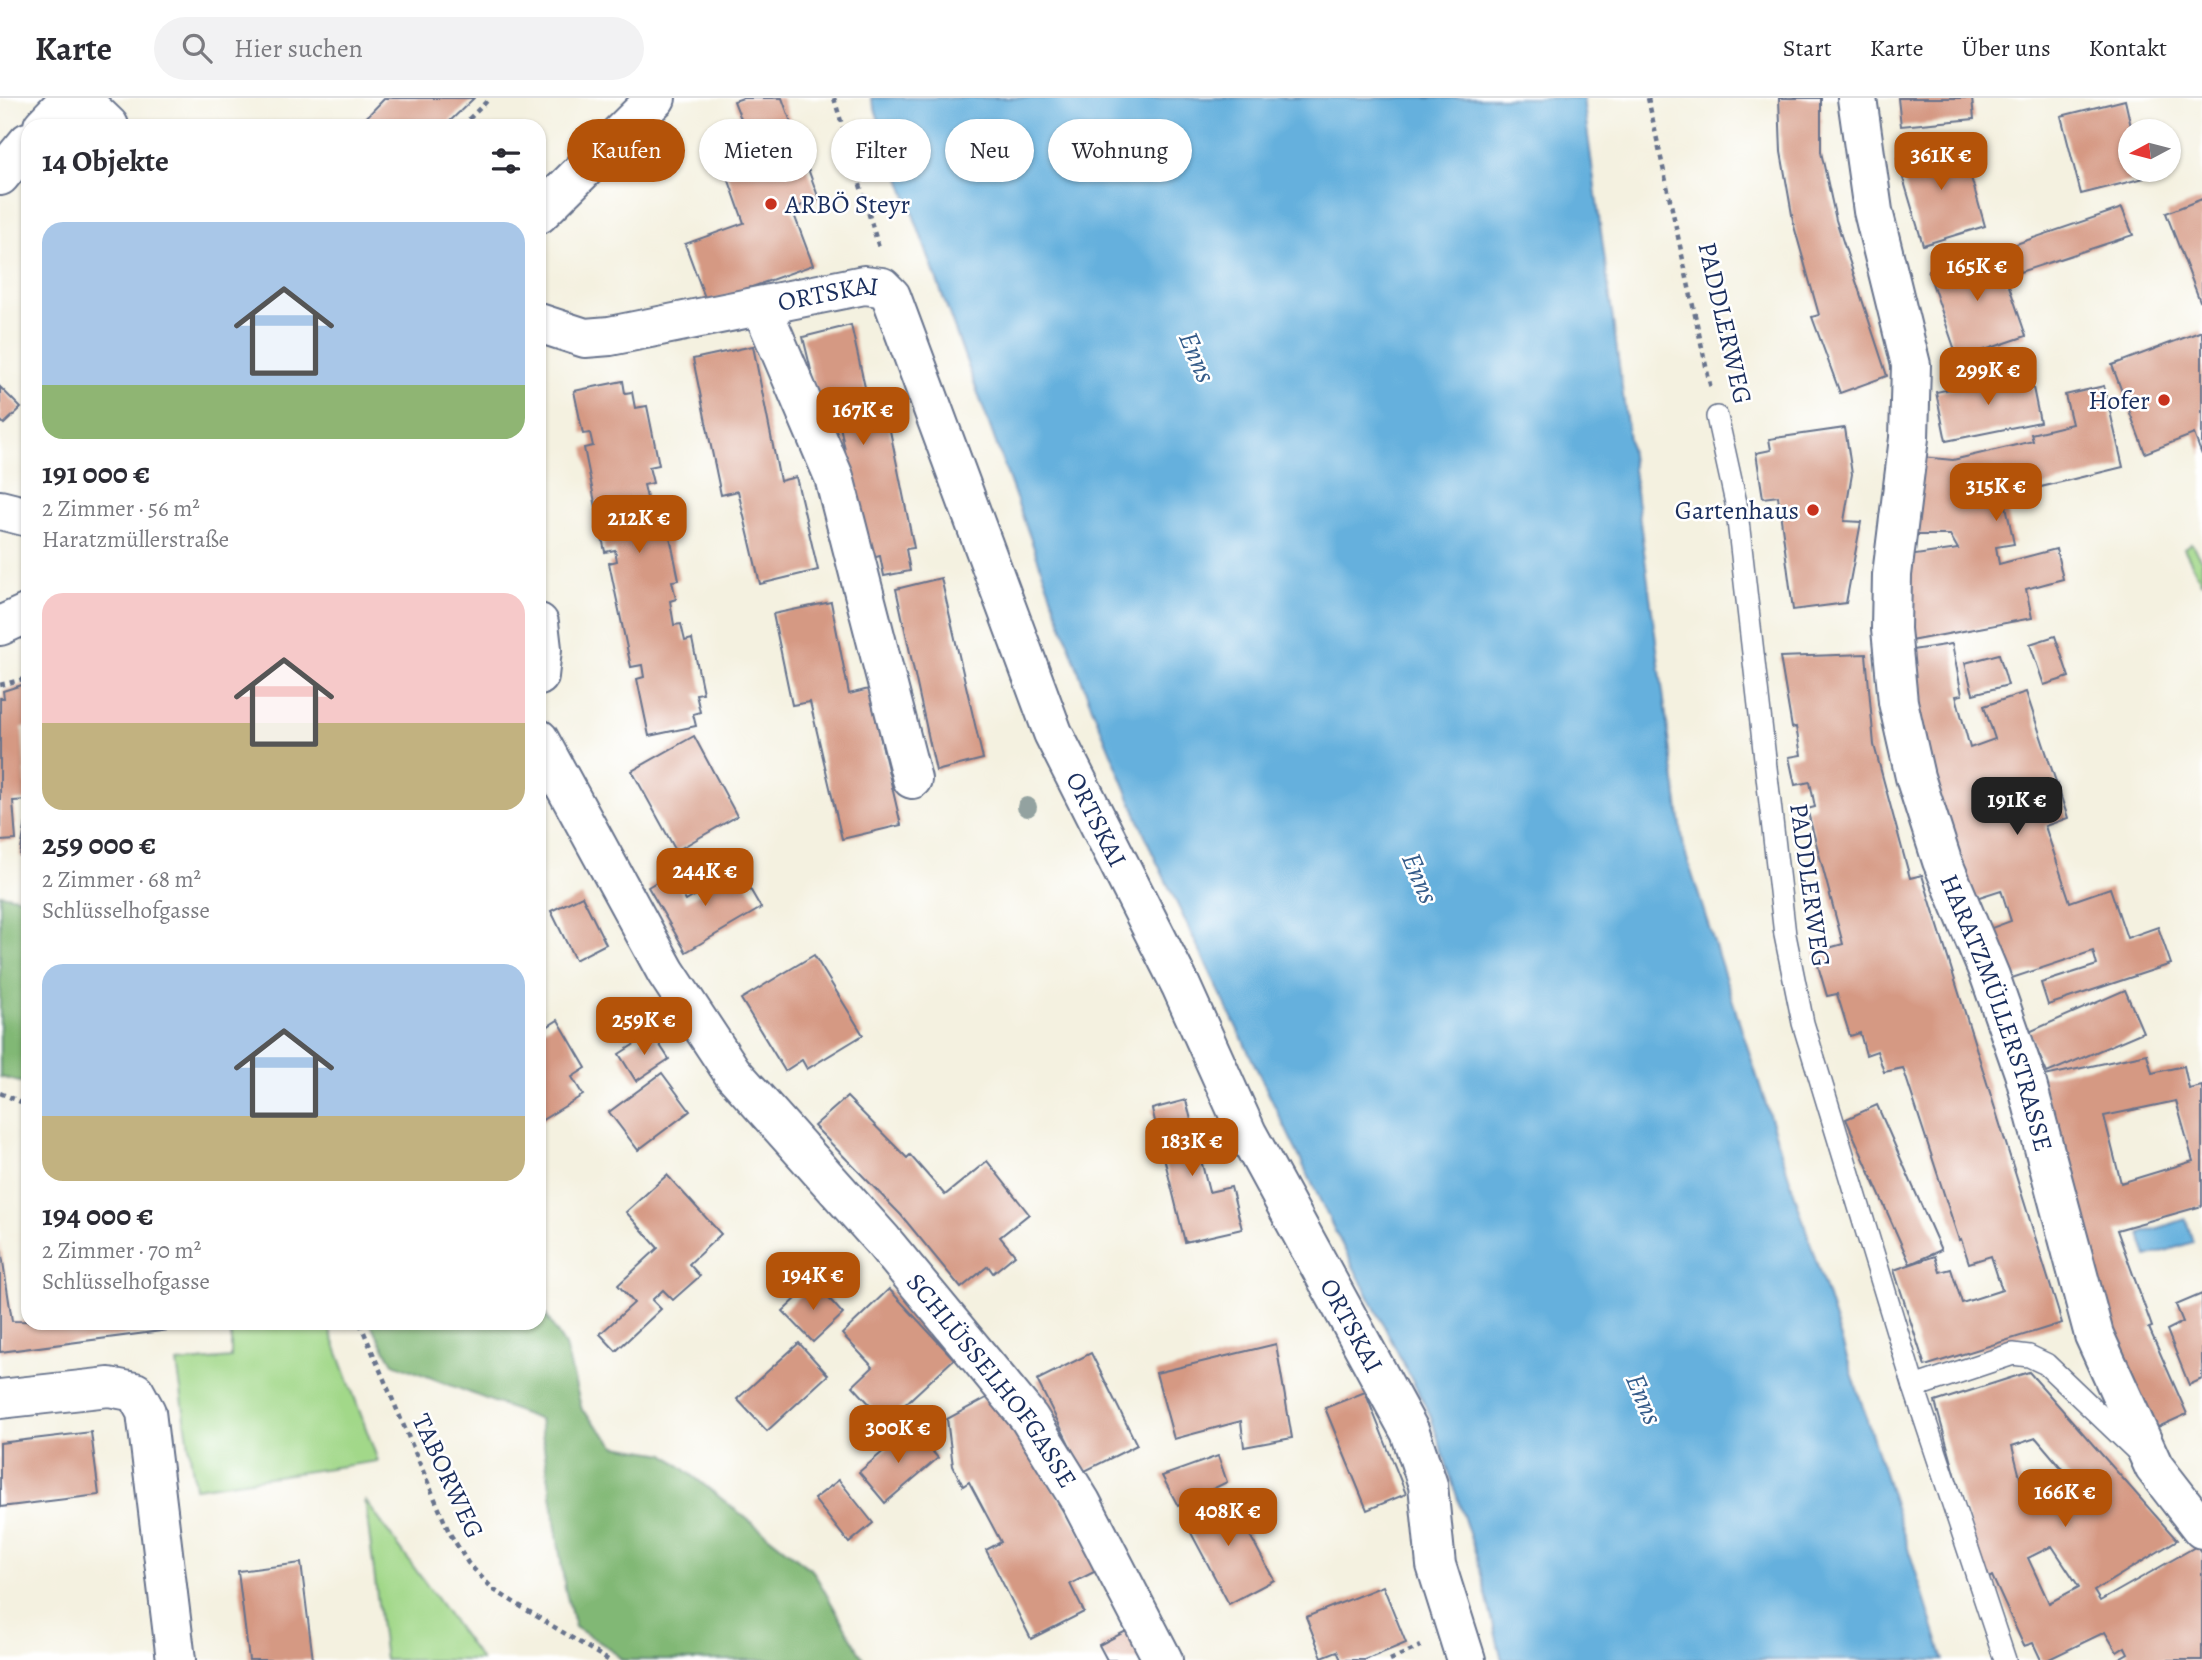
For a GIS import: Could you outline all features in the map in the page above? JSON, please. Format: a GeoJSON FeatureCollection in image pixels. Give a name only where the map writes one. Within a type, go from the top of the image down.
{"type":"FeatureCollection","features":[{"type":"Feature","properties":{"kind":"street"},"geometry":{"type":"LineString","coordinates":[[50,119],[70,98]]}},
{"type":"Feature","properties":{"kind":"street"},"geometry":{"type":"LineString","coordinates":[[79,98],[102,119]]}},
{"type":"Feature","properties":{"kind":"street"},"geometry":{"type":"LineString","coordinates":[[546,207],[656,98]]}},
{"type":"Feature","properties":{"kind":"street","name":"HARATZMÜLLERSTRASSE"},"geometry":{"type":"LineString","coordinates":[[1857,98],[1873,211],[1911,365],[1909,438],[1892,575],[1891,629],[1901,715],[1915,777],[1942,861],[1990,976],[2024,1073],[2094,1335],[2154,1467],[2202,1529]]}},
{"type":"Feature","properties":{"kind":"street"},"geometry":{"type":"LineString","coordinates":[[0,176],[21,150]]}},
{"type":"Feature","properties":{"kind":"street","name":"ORTSKAI"},"geometry":{"type":"LineString","coordinates":[[546,325],[585,338],[610,336],[863,285],[882,287],[899,312],[987,559],[1053,733],[1181,986],[1247,1133],[1410,1432],[1428,1485],[1436,1565],[1466,1660]]}},
{"type":"Feature","properties":{"kind":"street"},"geometry":{"type":"LineString","coordinates":[[761,306],[834,477],[912,779]]}},
{"type":"Feature","properties":{"kind":"street"},"geometry":{"type":"LineString","coordinates":[[0,510],[21,515]]}},
{"type":"Feature","properties":{"kind":"street"},"geometry":{"type":"LineString","coordinates":[[0,626],[21,616]]}},
{"type":"Feature","properties":{"kind":"street","name":"SCHLÜSSELHOFGASSE"},"geometry":{"type":"LineString","coordinates":[[546,752],[666,972],[732,1072],[883,1241],[1029,1418],[1099,1535],[1163,1660]]}},
{"type":"Feature","properties":{"kind":"street"},"geometry":{"type":"LineString","coordinates":[[0,1399],[109,1387],[135,1392],[146,1412],[176,1660]]}},
{"type":"Feature","properties":{"kind":"lane","name":"PADDLERWEG"},"geometry":{"type":"LineString","coordinates":[[1717,417],[1736,503],[1785,935],[1804,1023],[1914,1387],[2005,1660]]}},
{"type":"Feature","properties":{"kind":"lane"},"geometry":{"type":"LineString","coordinates":[[1914,1387],[2013,1354],[2029,1356],[2046,1364],[2154,1467]]}},
{"type":"Feature","properties":{"kind":"path"},"geometry":{"type":"LineString","coordinates":[[469,119],[490,98]]}},
{"type":"Feature","properties":{"kind":"path"},"geometry":{"type":"LineString","coordinates":[[834,98],[881,257],[882,287]]}},
{"type":"Feature","properties":{"kind":"path","name":"PADDLERWEG"},"geometry":{"type":"LineString","coordinates":[[1648,98],[1717,417]]}},
{"type":"Feature","properties":{"kind":"path"},"geometry":{"type":"LineString","coordinates":[[0,685],[21,680]]}},
{"type":"Feature","properties":{"kind":"path"},"geometry":{"type":"LineString","coordinates":[[0,1093],[21,1102]]}},
{"type":"Feature","properties":{"kind":"path","name":"TABORWEG"},"geometry":{"type":"LineString","coordinates":[[363,1330],[449,1532],[468,1563],[494,1590],[608,1660]]}},
{"type":"Feature","properties":{"kind":"green space"},"geometry":{"type":"Polygon","coordinates":[[[2191,543],[2202,561],[2202,584],[2184,548],[2191,543]]]}},
{"type":"Feature","properties":{"kind":"green space"},"geometry":{"type":"Polygon","coordinates":[[[0,894],[21,898],[21,1082],[0,1077],[0,894]]]}},
{"type":"Feature","properties":{"kind":"green space"},"geometry":{"type":"Polygon","coordinates":[[[546,1315],[565,1346],[582,1410],[616,1446],[665,1454],[813,1571],[864,1660],[622,1660],[609,1648],[575,1627],[565,1589],[540,1420],[393,1363],[374,1330],[546,1330],[546,1315]]]}},
{"type":"Feature","properties":{"kind":"green space"},"geometry":{"type":"Polygon","coordinates":[[[231,1330],[330,1330],[378,1461],[195,1488],[177,1363],[231,1358],[231,1330]]]}},
{"type":"Feature","properties":{"kind":"green space"},"geometry":{"type":"Polygon","coordinates":[[[365,1500],[481,1660],[385,1660],[365,1500]]]}},
{"type":"Feature","properties":{"kind":"water","name":"Enns"},"geometry":{"type":"Polygon","coordinates":[[[871,98],[1583,98],[1684,849],[1944,1660],[1502,1660],[1477,1558],[1431,1417],[1335,1231],[1152,852],[1089,700],[901,182],[931,182],[931,119],[879,119],[871,98]]]}},
{"type":"Feature","properties":{"kind":"water"},"geometry":{"type":"Polygon","coordinates":[[[2186,1219],[2193,1242],[2147,1257],[2140,1234],[2186,1219]]]}},
{"type":"Feature","properties":{"kind":"building"},"geometry":{"type":"Polygon","coordinates":[[[385,98],[474,98],[452,119],[365,119],[385,98]]]}},
{"type":"Feature","properties":{"kind":"building","name":"ARBÖ Steyr"},"geometry":{"type":"Polygon","coordinates":[[[743,98],[782,98],[790,119],[741,119],[734,101],[743,98]]]}},
{"type":"Feature","properties":{"kind":"building"},"geometry":{"type":"Polygon","coordinates":[[[1779,98],[1821,98],[1821,152],[1836,220],[1887,376],[1840,393],[1812,317],[1819,315],[1794,226],[1781,152],[1779,98]]]}},
{"type":"Feature","properties":{"kind":"building"},"geometry":{"type":"Polygon","coordinates":[[[1898,98],[1972,98],[1974,119],[1901,126],[1898,98]]]}},
{"type":"Feature","properties":{"kind":"building"},"geometry":{"type":"Polygon","coordinates":[[[2125,100],[2129,119],[2118,119],[2118,182],[2128,182],[2081,194],[2061,116],[2125,100]]]}},
{"type":"Feature","properties":{"kind":"building"},"geometry":{"type":"Polygon","coordinates":[[[1960,139],[1985,226],[1923,245],[1897,158],[1960,139]]]}},
{"type":"Feature","properties":{"kind":"building","name":"ARBÖ Steyr"},"geometry":{"type":"Polygon","coordinates":[[[729,182],[813,182],[819,199],[792,209],[813,265],[707,303],[685,244],[744,223],[729,182]]]}},
{"type":"Feature","properties":{"kind":"building"},"geometry":{"type":"Polygon","coordinates":[[[2202,199],[2202,300],[2200,301],[2166,213],[2202,199]]]}},
{"type":"Feature","properties":{"kind":"building"},"geometry":{"type":"Polygon","coordinates":[[[2122,208],[2133,235],[2020,272],[2010,246],[2122,208]]]}},
{"type":"Feature","properties":{"kind":"building"},"geometry":{"type":"Polygon","coordinates":[[[1996,248],[2026,336],[1958,359],[1928,271],[1996,248]]]}},
{"type":"Feature","properties":{"kind":"building"},"geometry":{"type":"Polygon","coordinates":[[[851,325],[871,414],[886,411],[914,548],[906,549],[910,571],[884,576],[880,556],[867,559],[839,421],[824,424],[803,337],[851,325]]]}},
{"type":"Feature","properties":{"kind":"building","name":"Hofer"},"geometry":{"type":"Polygon","coordinates":[[[2202,331],[2202,455],[2194,434],[2145,453],[2112,365],[2202,331]]]}},
{"type":"Feature","properties":{"kind":"building"},"geometry":{"type":"Polygon","coordinates":[[[753,346],[780,481],[796,477],[818,570],[760,584],[738,491],[721,495],[693,359],[753,346]]]}},
{"type":"Feature","properties":{"kind":"building"},"geometry":{"type":"Polygon","coordinates":[[[2030,373],[2040,422],[1946,441],[1936,392],[2030,373]]]}},
{"type":"Feature","properties":{"kind":"building"},"geometry":{"type":"Polygon","coordinates":[[[623,381],[625,393],[632,392],[635,408],[647,406],[659,465],[649,467],[653,483],[644,485],[650,511],[656,509],[660,529],[668,527],[679,580],[672,581],[676,599],[670,601],[674,625],[681,624],[685,641],[692,639],[703,693],[696,694],[700,712],[693,714],[696,726],[649,736],[637,679],[644,677],[642,665],[631,667],[609,563],[617,561],[615,550],[605,552],[584,448],[593,446],[590,433],[583,434],[574,391],[623,381]]]}},
{"type":"Feature","properties":{"kind":"building"},"geometry":{"type":"Polygon","coordinates":[[[2104,386],[2123,467],[2004,496],[2014,544],[1996,547],[1999,564],[2056,549],[2063,579],[2026,589],[2032,618],[1905,642],[1901,557],[1958,549],[1950,535],[1916,535],[1922,457],[1953,460],[2033,441],[2031,434],[2072,424],[2065,395],[2104,386]]]}},
{"type":"Feature","properties":{"kind":"building"},"geometry":{"type":"Polygon","coordinates":[[[0,387],[21,408],[4,424],[0,420],[0,387]]]}},
{"type":"Feature","properties":{"kind":"building","name":"Gartenhaus"},"geometry":{"type":"Polygon","coordinates":[[[1845,428],[1852,474],[1844,521],[1861,522],[1846,603],[1793,610],[1778,496],[1763,498],[1756,453],[1771,450],[1769,439],[1845,428]]]}},
{"type":"Feature","properties":{"kind":"building"},"geometry":{"type":"Polygon","coordinates":[[[941,578],[983,759],[936,771],[896,589],[941,578]]]}},
{"type":"Feature","properties":{"kind":"building"},"geometry":{"type":"Polygon","coordinates":[[[831,602],[849,694],[869,689],[901,825],[842,839],[810,702],[792,705],[773,614],[831,602]]]}},
{"type":"Feature","properties":{"kind":"building"},"geometry":{"type":"Polygon","coordinates":[[[2055,636],[2069,677],[2044,685],[2030,644],[2055,636]]]}},
{"type":"Feature","properties":{"kind":"building"},"geometry":{"type":"Polygon","coordinates":[[[1952,644],[1962,695],[1956,696],[1970,748],[1995,739],[1984,706],[2026,692],[2068,818],[2045,826],[2070,902],[2110,888],[2127,938],[2158,927],[2171,964],[2048,1005],[2041,983],[2097,965],[2093,951],[2003,981],[1986,930],[2011,921],[2001,890],[1967,901],[1899,652],[1952,644]]]}},
{"type":"Feature","properties":{"kind":"building"},"geometry":{"type":"Polygon","coordinates":[[[1866,654],[1874,745],[1910,878],[1922,875],[2062,1323],[1925,1366],[1894,1270],[1935,1256],[1940,1272],[1951,1269],[1962,1303],[2002,1290],[1991,1256],[1969,1263],[1903,1068],[1884,1072],[1877,1051],[1866,1055],[1860,1033],[1850,1036],[1837,994],[1827,996],[1814,952],[1843,944],[1807,809],[1815,807],[1810,782],[1795,785],[1789,757],[1801,755],[1796,727],[1792,728],[1780,657],[1866,654]]]}},
{"type":"Feature","properties":{"kind":"building"},"geometry":{"type":"Polygon","coordinates":[[[1999,654],[2008,685],[1973,694],[1965,663],[1999,654]]]}},
{"type":"Feature","properties":{"kind":"building"},"geometry":{"type":"Polygon","coordinates":[[[21,685],[21,800],[13,801],[16,840],[0,841],[0,698],[4,698],[3,691],[21,685]]]}},
{"type":"Feature","properties":{"kind":"building"},"geometry":{"type":"Polygon","coordinates":[[[694,736],[737,816],[676,851],[632,771],[694,736]]]}},
{"type":"Feature","properties":{"kind":"building"},"geometry":{"type":"Polygon","coordinates":[[[739,870],[761,908],[686,952],[648,887],[670,874],[686,901],[739,870]]]}},
{"type":"Feature","properties":{"kind":"building"},"geometry":{"type":"Polygon","coordinates":[[[582,896],[606,944],[575,960],[551,911],[582,896]]]}},
{"type":"Feature","properties":{"kind":"building"},"geometry":{"type":"Polygon","coordinates":[[[814,955],[863,1035],[807,1069],[802,1060],[785,1071],[741,999],[814,955]]]}},
{"type":"Feature","properties":{"kind":"building"},"geometry":{"type":"Polygon","coordinates":[[[2125,990],[2143,1032],[2047,1073],[2029,1032],[2125,990]]]}},
{"type":"Feature","properties":{"kind":"building"},"geometry":{"type":"Polygon","coordinates":[[[558,1020],[586,1068],[572,1077],[583,1095],[546,1118],[546,1028],[558,1020]]]}},
{"type":"Feature","properties":{"kind":"building"},"geometry":{"type":"Polygon","coordinates":[[[652,1033],[669,1059],[636,1081],[619,1054],[652,1033]]]}},
{"type":"Feature","properties":{"kind":"building"},"geometry":{"type":"Polygon","coordinates":[[[2147,1054],[2152,1073],[2184,1066],[2189,1089],[2202,1086],[2202,1206],[2117,1230],[2152,1327],[2149,1328],[2187,1414],[2147,1432],[2109,1346],[2040,1077],[2147,1054]],[[2176,1101],[2104,1116],[2121,1183],[2193,1161],[2176,1101]]]}},
{"type":"Feature","properties":{"kind":"building"},"geometry":{"type":"Polygon","coordinates":[[[662,1073],[690,1111],[638,1150],[609,1112],[662,1073]]]}},
{"type":"Feature","properties":{"kind":"building"},"geometry":{"type":"Polygon","coordinates":[[[847,1097],[907,1158],[910,1155],[945,1195],[987,1161],[1029,1214],[1000,1237],[1015,1255],[993,1273],[988,1266],[961,1288],[901,1215],[814,1126],[847,1097]]]}},
{"type":"Feature","properties":{"kind":"building"},"geometry":{"type":"Polygon","coordinates":[[[1186,1100],[1209,1192],[1231,1187],[1242,1229],[1185,1242],[1152,1109],[1186,1100]]]}},
{"type":"Feature","properties":{"kind":"building"},"geometry":{"type":"Polygon","coordinates":[[[1877,1105],[1941,1250],[1910,1264],[1846,1119],[1877,1105]]]}},
{"type":"Feature","properties":{"kind":"building"},"geometry":{"type":"Polygon","coordinates":[[[667,1175],[721,1234],[689,1264],[700,1276],[673,1300],[663,1290],[652,1300],[661,1309],[616,1351],[600,1334],[634,1303],[618,1285],[658,1248],[626,1212],[667,1175]]]}},
{"type":"Feature","properties":{"kind":"building"},"geometry":{"type":"Polygon","coordinates":[[[0,1242],[12,1321],[21,1321],[21,1330],[168,1330],[0,1352],[0,1242]]]}},
{"type":"Feature","properties":{"kind":"building"},"geometry":{"type":"Polygon","coordinates":[[[814,1282],[843,1314],[813,1342],[783,1311],[814,1282]]]}},
{"type":"Feature","properties":{"kind":"building"},"geometry":{"type":"Polygon","coordinates":[[[889,1289],[954,1359],[886,1422],[853,1386],[873,1367],[842,1334],[889,1289]]]}},
{"type":"Feature","properties":{"kind":"building"},"geometry":{"type":"Polygon","coordinates":[[[2202,1294],[2202,1379],[2189,1385],[2167,1330],[2183,1322],[2176,1305],[2202,1294]]]}},
{"type":"Feature","properties":{"kind":"building"},"geometry":{"type":"Polygon","coordinates":[[[799,1343],[828,1375],[767,1431],[737,1399],[799,1343]]]}},
{"type":"Feature","properties":{"kind":"building"},"geometry":{"type":"Polygon","coordinates":[[[1276,1344],[1292,1438],[1244,1447],[1241,1421],[1174,1439],[1156,1373],[1276,1344]]]}},
{"type":"Feature","properties":{"kind":"building"},"geometry":{"type":"Polygon","coordinates":[[[1091,1353],[1137,1445],[1083,1472],[1037,1380],[1091,1353]]]}},
{"type":"Feature","properties":{"kind":"building"},"geometry":{"type":"Polygon","coordinates":[[[2029,1372],[2177,1540],[2094,1591],[2100,1601],[2197,1546],[2202,1553],[2202,1660],[2116,1660],[2128,1653],[2125,1647],[2117,1652],[2105,1632],[2047,1660],[2041,1660],[2033,1643],[2024,1646],[1992,1576],[1985,1581],[1935,1402],[2029,1372]],[[2036,1438],[2012,1446],[2027,1505],[2076,1485],[2036,1438]],[[2052,1546],[2028,1558],[2049,1603],[2079,1587],[2052,1546]]]}},
{"type":"Feature","properties":{"kind":"building"},"geometry":{"type":"Polygon","coordinates":[[[1365,1392],[1406,1494],[1367,1510],[1325,1408],[1365,1392]]]}},
{"type":"Feature","properties":{"kind":"building"},"geometry":{"type":"Polygon","coordinates":[[[988,1397],[1016,1428],[1102,1568],[1070,1584],[1084,1612],[1031,1639],[986,1550],[1001,1542],[969,1482],[963,1486],[953,1466],[947,1419],[988,1397]]]}},
{"type":"Feature","properties":{"kind":"building"},"geometry":{"type":"Polygon","coordinates":[[[912,1427],[938,1458],[885,1503],[859,1472],[912,1427]]]}},
{"type":"Feature","properties":{"kind":"building"},"geometry":{"type":"Polygon","coordinates":[[[91,1432],[99,1495],[0,1507],[0,1443],[91,1432]]]}},
{"type":"Feature","properties":{"kind":"building"},"geometry":{"type":"Polygon","coordinates":[[[1218,1456],[1227,1482],[1178,1506],[1162,1476],[1218,1456]]]}},
{"type":"Feature","properties":{"kind":"building"},"geometry":{"type":"Polygon","coordinates":[[[839,1480],[873,1523],[849,1543],[814,1499],[839,1480]]]}},
{"type":"Feature","properties":{"kind":"building"},"geometry":{"type":"Polygon","coordinates":[[[1227,1492],[1274,1580],[1229,1604],[1182,1516],[1227,1492]]]}},
{"type":"Feature","properties":{"kind":"building"},"geometry":{"type":"Polygon","coordinates":[[[301,1563],[313,1660],[249,1660],[238,1571],[301,1563]]]}},
{"type":"Feature","properties":{"kind":"building"},"geometry":{"type":"Polygon","coordinates":[[[1383,1586],[1406,1643],[1365,1660],[1341,1660],[1337,1651],[1322,1657],[1306,1617],[1383,1586]]]}},
{"type":"Feature","properties":{"kind":"building"},"geometry":{"type":"Polygon","coordinates":[[[1130,1629],[1146,1660],[1107,1660],[1099,1645],[1130,1629]]]}},
{"type":"Feature","properties":{"kind":"place","name":"ARBÖ Steyr"},"geometry":{"type":"Point","coordinates":[771,204]}},
{"type":"Feature","properties":{"kind":"place","name":"Hofer"},"geometry":{"type":"Point","coordinates":[2164,400]}},
{"type":"Feature","properties":{"kind":"place","name":"Gartenhaus"},"geometry":{"type":"Point","coordinates":[1813,510]}}]}
